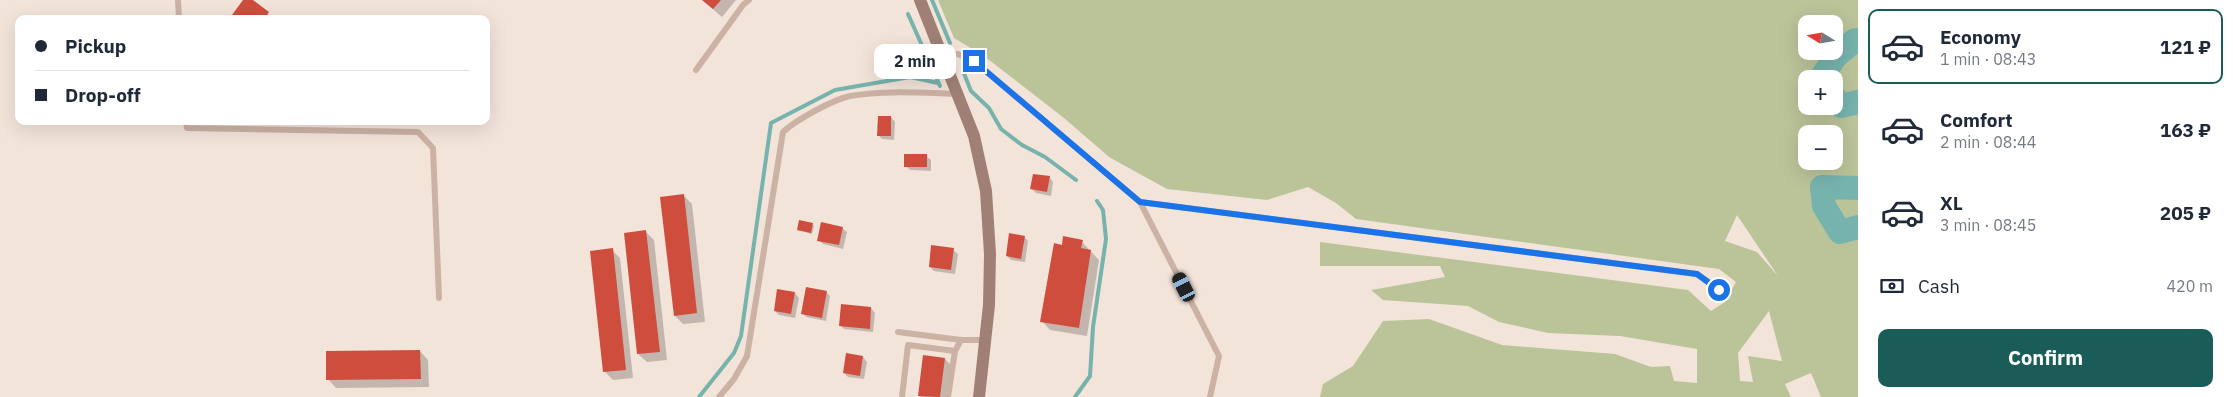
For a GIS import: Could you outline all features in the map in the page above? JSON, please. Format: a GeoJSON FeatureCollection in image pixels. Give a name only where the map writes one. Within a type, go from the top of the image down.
{"type":"FeatureCollection","features":[{"type":"Feature","properties":{"kind":"street"},"geometry":{"type":"LineString","coordinates":[[920,0],[974,136],[986,191],[990,254],[986,340],[979,397]]}},
{"type":"Feature","properties":{"kind":"lane"},"geometry":{"type":"LineString","coordinates":[[178,0],[179,15]]}},
{"type":"Feature","properties":{"kind":"lane"},"geometry":{"type":"LineString","coordinates":[[696,70],[742,5],[749,0]]}},
{"type":"Feature","properties":{"kind":"lane"},"geometry":{"type":"LineString","coordinates":[[942,53],[958,54],[974,61],[1140,202],[1219,356],[1210,397]]}},
{"type":"Feature","properties":{"kind":"lane"},"geometry":{"type":"LineString","coordinates":[[719,397],[734,379],[747,356],[783,132],[795,121],[849,97],[906,93],[958,94]]}},
{"type":"Feature","properties":{"kind":"lane"},"geometry":{"type":"LineString","coordinates":[[187,125],[187,128],[221,130],[418,132],[433,148],[439,298]]}},
{"type":"Feature","properties":{"kind":"lane"},"geometry":{"type":"LineString","coordinates":[[1140,202],[1697,274],[1719,290]]}},
{"type":"Feature","properties":{"kind":"lane"},"geometry":{"type":"LineString","coordinates":[[898,332],[961,340],[986,340]]}},
{"type":"Feature","properties":{"kind":"lane"},"geometry":{"type":"LineString","coordinates":[[948,397],[955,351],[961,340]]}},
{"type":"Feature","properties":{"kind":"lane"},"geometry":{"type":"LineString","coordinates":[[902,397],[908,345],[955,351]]}},
{"type":"Feature","properties":{"kind":"green space"},"geometry":{"type":"Polygon","coordinates":[[[938,0],[1858,0],[1858,397],[1821,397],[1811,373],[1785,384],[1791,397],[1320,397],[1323,384],[1353,366],[1383,321],[1429,319],[1502,345],[1615,354],[1651,367],[1670,366],[1674,381],[1697,383],[1697,349],[1620,336],[1548,333],[1499,322],[1468,306],[1383,300],[1371,290],[1445,277],[1440,266],[1320,266],[1320,242],[1688,290],[1711,311],[1725,302],[1736,282],[1719,269],[1356,219],[1336,203],[1308,187],[1267,200],[1167,189],[1109,157],[1064,118],[984,56],[954,38],[938,0]],[[1737,215],[1725,241],[1757,252],[1778,276],[1737,215]],[[1769,311],[1738,353],[1740,381],[1753,382],[1748,356],[1782,361],[1769,311]]]}},
{"type":"Feature","properties":{"kind":"building"},"geometry":{"type":"Polygon","coordinates":[[[243,0],[253,0],[269,12],[267,15],[232,15],[243,0]]]}},
{"type":"Feature","properties":{"kind":"building"},"geometry":{"type":"Polygon","coordinates":[[[702,0],[721,0],[713,9],[702,0]]]}},
{"type":"Feature","properties":{"kind":"building"},"geometry":{"type":"Polygon","coordinates":[[[878,116],[891,116],[891,136],[877,136],[878,116]]]}},
{"type":"Feature","properties":{"kind":"building"},"geometry":{"type":"Polygon","coordinates":[[[904,154],[927,154],[927,167],[904,167],[904,154]]]}},
{"type":"Feature","properties":{"kind":"building"},"geometry":{"type":"Polygon","coordinates":[[[1033,174],[1050,176],[1047,192],[1030,189],[1033,174]]]}},
{"type":"Feature","properties":{"kind":"building"},"geometry":{"type":"Polygon","coordinates":[[[684,194],[697,313],[674,316],[660,197],[684,194]]]}},
{"type":"Feature","properties":{"kind":"building"},"geometry":{"type":"Polygon","coordinates":[[[799,220],[813,223],[811,233],[797,230],[799,220]]]}},
{"type":"Feature","properties":{"kind":"building"},"geometry":{"type":"Polygon","coordinates":[[[821,222],[843,227],[839,245],[817,241],[821,222]]]}},
{"type":"Feature","properties":{"kind":"building"},"geometry":{"type":"Polygon","coordinates":[[[646,230],[660,352],[637,354],[624,233],[646,230]]]}},
{"type":"Feature","properties":{"kind":"building"},"geometry":{"type":"Polygon","coordinates":[[[1009,233],[1025,236],[1021,259],[1006,256],[1009,233]]]}},
{"type":"Feature","properties":{"kind":"building"},"geometry":{"type":"Polygon","coordinates":[[[1063,236],[1083,240],[1081,248],[1091,250],[1079,328],[1040,322],[1054,243],[1062,245],[1063,236]]]}},
{"type":"Feature","properties":{"kind":"building"},"geometry":{"type":"Polygon","coordinates":[[[931,245],[954,248],[951,270],[929,267],[931,245]]]}},
{"type":"Feature","properties":{"kind":"building"},"geometry":{"type":"Polygon","coordinates":[[[613,248],[626,370],[603,372],[590,251],[613,248]]]}},
{"type":"Feature","properties":{"kind":"building"},"geometry":{"type":"Polygon","coordinates":[[[806,287],[827,291],[822,318],[801,314],[806,287]]]}},
{"type":"Feature","properties":{"kind":"building"},"geometry":{"type":"Polygon","coordinates":[[[777,289],[795,292],[791,314],[774,311],[777,289]]]}},
{"type":"Feature","properties":{"kind":"building"},"geometry":{"type":"Polygon","coordinates":[[[841,304],[871,307],[870,329],[839,326],[841,304]]]}},
{"type":"Feature","properties":{"kind":"building"},"geometry":{"type":"Polygon","coordinates":[[[420,350],[421,379],[326,380],[326,351],[420,350]]]}},
{"type":"Feature","properties":{"kind":"building"},"geometry":{"type":"Polygon","coordinates":[[[846,353],[863,356],[860,376],[843,373],[846,353]]]}},
{"type":"Feature","properties":{"kind":"building"},"geometry":{"type":"Polygon","coordinates":[[[923,355],[945,358],[940,397],[918,396],[923,355]]]}},
{"type":"Feature","properties":{"kind":"waterway"},"geometry":{"type":"LineString","coordinates":[[932,0],[950,43]]}},
{"type":"Feature","properties":{"kind":"waterway"},"geometry":{"type":"LineString","coordinates":[[908,14],[940,86]]}},
{"type":"Feature","properties":{"kind":"waterway"},"geometry":{"type":"LineString","coordinates":[[1826,70],[1836,56],[1855,40],[1858,41]]}},
{"type":"Feature","properties":{"kind":"waterway"},"geometry":{"type":"LineString","coordinates":[[963,71],[971,91],[989,108],[1001,129],[1022,145],[1045,157],[1076,180]]}},
{"type":"Feature","properties":{"kind":"waterway"},"geometry":{"type":"LineString","coordinates":[[699,397],[734,353],[741,336],[771,123],[835,90],[910,77],[938,83]]}},
{"type":"Feature","properties":{"kind":"waterway"},"geometry":{"type":"LineString","coordinates":[[1843,106],[1858,102]]}},
{"type":"Feature","properties":{"kind":"waterway"},"geometry":{"type":"LineString","coordinates":[[1858,188],[1822,187],[1824,206],[1840,232],[1858,227]]}},
{"type":"Feature","properties":{"kind":"waterway"},"geometry":{"type":"LineString","coordinates":[[1075,397],[1090,376],[1093,327],[1106,239],[1103,210],[1097,201]]}},
{"type":"Feature","properties":{"kind":"route"},"geometry":{"type":"LineString","coordinates":[[974,61],[1140,202],[1697,274],[1719,290]]}}]}
